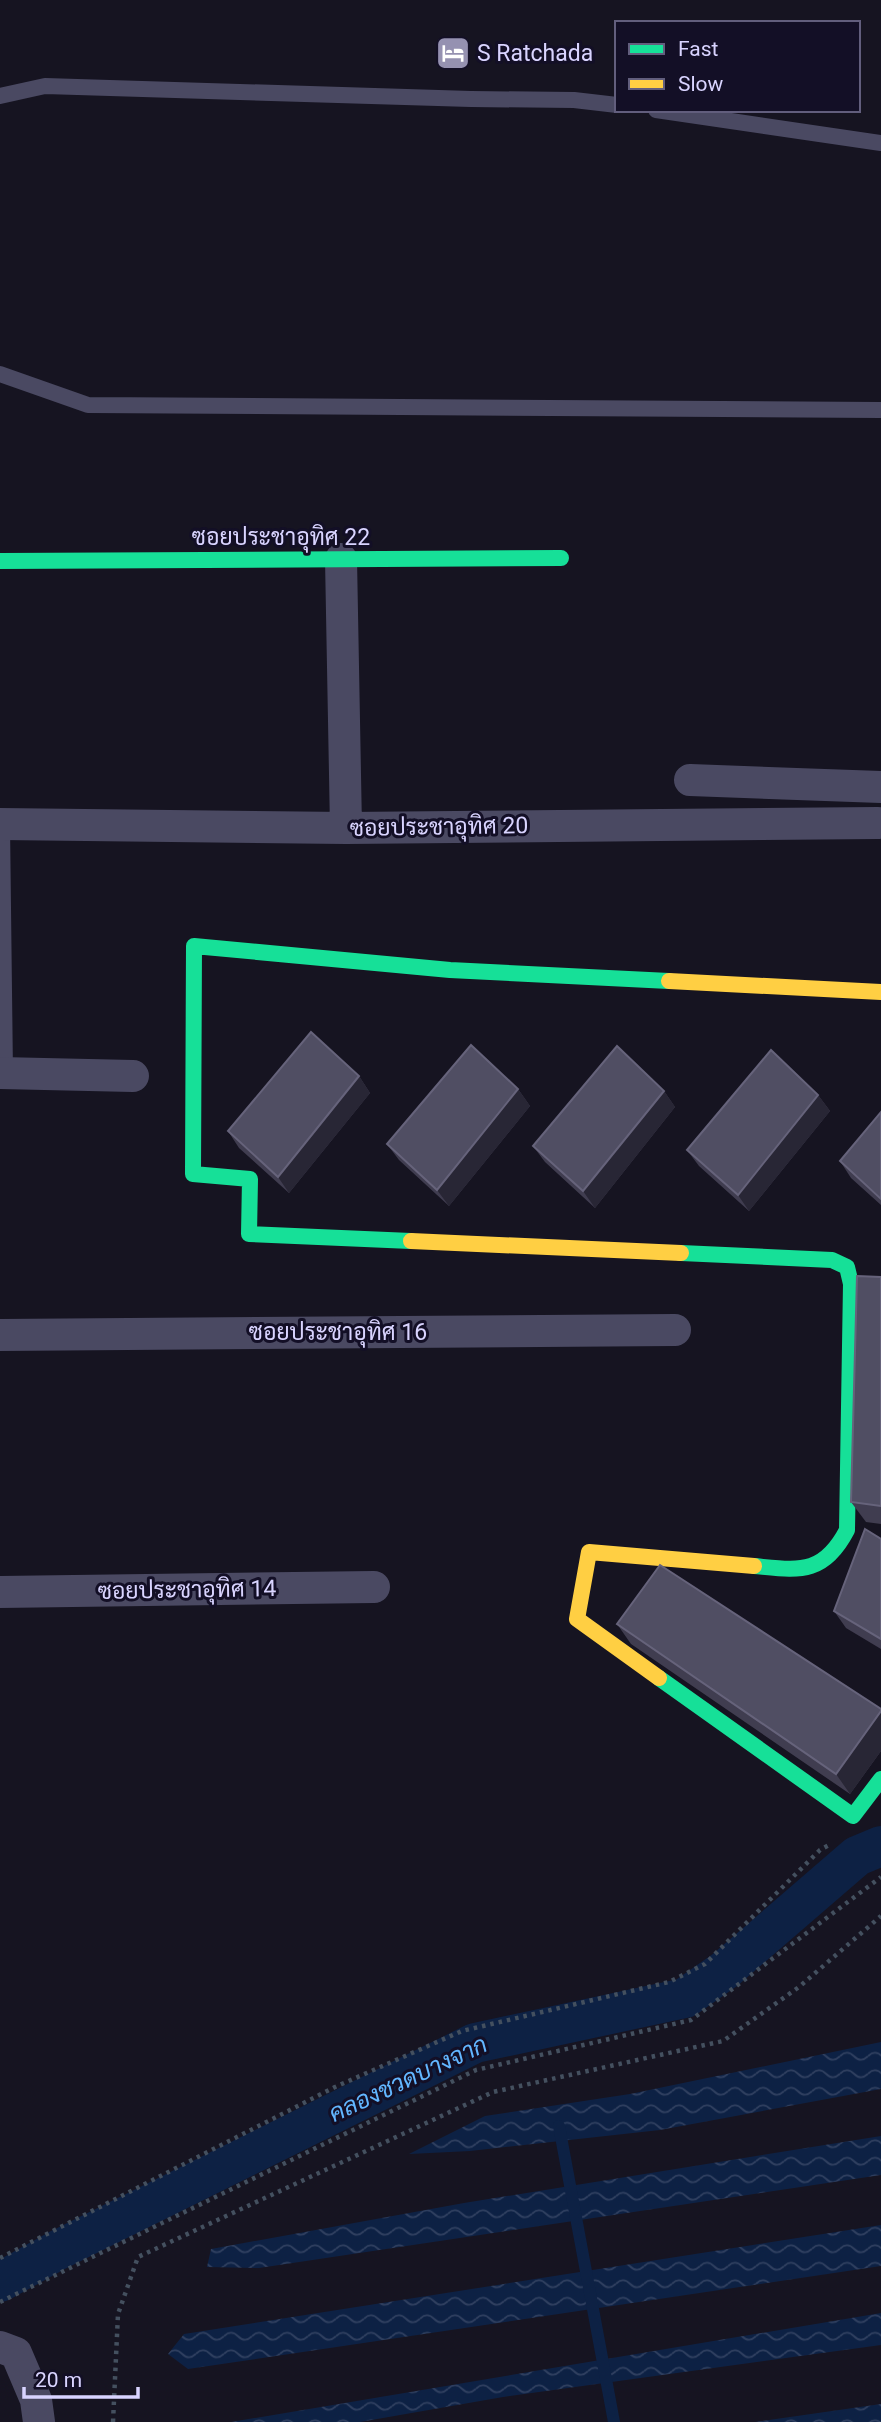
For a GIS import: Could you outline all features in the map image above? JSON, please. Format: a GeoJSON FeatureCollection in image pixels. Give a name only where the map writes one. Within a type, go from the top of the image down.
{"type":"FeatureCollection","features":[{"type":"Feature","properties":{"kind":"street","name":"ซอยประชาอุทิศ 22"},"geometry":{"type":"LineString","coordinates":[[0,561],[561,558]]}},
{"type":"Feature","properties":{"kind":"street"},"geometry":{"type":"LineString","coordinates":[[341,559],[346,828]]}},
{"type":"Feature","properties":{"kind":"street"},"geometry":{"type":"LineString","coordinates":[[691,780],[881,787]]}},
{"type":"Feature","properties":{"kind":"street","name":"ซอยประชาอุทิศ 20"},"geometry":{"type":"LineString","coordinates":[[1,824],[346,828],[878,823]]}},
{"type":"Feature","properties":{"kind":"street"},"geometry":{"type":"LineString","coordinates":[[881,992],[450,970],[194,946],[192,1121],[193,1174],[250,1180],[249,1234],[832,1260],[847,1267],[851,1284],[847,1530],[840,1545],[829,1557],[804,1570],[589,1552],[577,1619],[853,1816],[881,1779]]}},
{"type":"Feature","properties":{"kind":"street"},"geometry":{"type":"LineString","coordinates":[[3,1073],[133,1076]]}},
{"type":"Feature","properties":{"kind":"street","name":"ซอยประชาอุทิศ 16"},"geometry":{"type":"LineString","coordinates":[[0,1335],[676,1330]]}},
{"type":"Feature","properties":{"kind":"street","name":"ซอยประชาอุทิศ 14"},"geometry":{"type":"LineString","coordinates":[[0,1592],[374,1587]]}},
{"type":"Feature","properties":{"kind":"street"},"geometry":{"type":"LineString","coordinates":[[0,2347],[16,2353],[36,2400],[39,2422]]}},
{"type":"Feature","properties":{"kind":"lane"},"geometry":{"type":"LineString","coordinates":[[0,96],[45,86],[574,100],[615,105]]}},
{"type":"Feature","properties":{"kind":"lane"},"geometry":{"type":"LineString","coordinates":[[670,112],[881,143]]}},
{"type":"Feature","properties":{"kind":"lane"},"geometry":{"type":"LineString","coordinates":[[0,374],[89,405],[881,410]]}},
{"type":"Feature","properties":{"kind":"lane"},"geometry":{"type":"LineString","coordinates":[[1,824],[3,1073]]}},
{"type":"Feature","properties":{"kind":"path"},"geometry":{"type":"LineString","coordinates":[[0,2258],[335,2087],[462,2031],[669,1983],[705,1964],[820,1850],[831,1844]]}},
{"type":"Feature","properties":{"kind":"path"},"geometry":{"type":"LineString","coordinates":[[0,2302],[476,2070],[691,2020],[881,1877]]}},
{"type":"Feature","properties":{"kind":"path"},"geometry":{"type":"LineString","coordinates":[[113,2422],[118,2314],[138,2257],[493,2092],[723,2042],[799,1987],[881,1916]]}},
{"type":"Feature","properties":{"kind":"water"},"geometry":{"type":"Polygon","coordinates":[[[881,2042],[881,2089],[660,2130],[470,2151],[409,2154],[485,2116],[630,2094],[881,2042]]]}},
{"type":"Feature","properties":{"kind":"water"},"geometry":{"type":"Polygon","coordinates":[[[881,2136],[881,2175],[259,2268],[207,2267],[211,2249],[464,2203],[881,2136]]]}},
{"type":"Feature","properties":{"kind":"water"},"geometry":{"type":"Polygon","coordinates":[[[881,2225],[881,2266],[188,2369],[168,2354],[184,2334],[881,2225]]]}},
{"type":"Feature","properties":{"kind":"water"},"geometry":{"type":"Polygon","coordinates":[[[881,2313],[881,2345],[503,2397],[360,2422],[231,2422],[881,2313]]]}},
{"type":"Feature","properties":{"kind":"water"},"geometry":{"type":"Polygon","coordinates":[[[881,2404],[881,2422],[755,2422],[881,2404]]]}},
{"type":"Feature","properties":{"kind":"building"},"geometry":{"type":"Polygon","coordinates":[[[311,1032],[359,1076],[278,1177],[228,1131],[311,1032]]]}},
{"type":"Feature","properties":{"kind":"building"},"geometry":{"type":"Polygon","coordinates":[[[471,1045],[518,1089],[437,1190],[387,1144],[471,1045]]]}},
{"type":"Feature","properties":{"kind":"building"},"geometry":{"type":"Polygon","coordinates":[[[617,1046],[664,1091],[583,1191],[533,1146],[617,1046]]]}},
{"type":"Feature","properties":{"kind":"building"},"geometry":{"type":"Polygon","coordinates":[[[771,1050],[818,1095],[738,1195],[687,1150],[771,1050]]]}},
{"type":"Feature","properties":{"kind":"building"},"geometry":{"type":"Polygon","coordinates":[[[881,1112],[881,1199],[840,1161],[881,1112]]]}},
{"type":"Feature","properties":{"kind":"building"},"geometry":{"type":"Polygon","coordinates":[[[857,1276],[881,1277],[881,1506],[851,1502],[857,1276]]]}},
{"type":"Feature","properties":{"kind":"building"},"geometry":{"type":"Polygon","coordinates":[[[865,1529],[881,1539],[881,1639],[834,1611],[865,1529]]]}},
{"type":"Feature","properties":{"kind":"building"},"geometry":{"type":"Polygon","coordinates":[[[660,1565],[881,1709],[836,1774],[617,1624],[660,1565]]]}},
{"type":"Feature","properties":{"kind":"waterway","name":"คลองชวดบางจาก"},"geometry":{"type":"LineString","coordinates":[[0,2282],[58,2250],[475,2043],[685,1998],[725,1970],[857,1856],[881,1846]]}},
{"type":"Feature","properties":{"kind":"waterway"},"geometry":{"type":"LineString","coordinates":[[559,2126],[614,2422]]}},
{"type":"Feature","properties":{"kind":"traffic: fast"},"geometry":{"type":"LineString","coordinates":[[0,561],[561,558]]}},
{"type":"Feature","properties":{"kind":"traffic: fast"},"geometry":{"type":"LineString","coordinates":[[411,1241],[249,1234],[250,1179],[193,1174],[194,946],[450,970],[669,981]]}},
{"type":"Feature","properties":{"kind":"traffic: fast"},"geometry":{"type":"LineString","coordinates":[[681,1253],[832,1260],[847,1267],[851,1284],[847,1530],[829,1556],[819,1563],[784,1569],[754,1566]]}},
{"type":"Feature","properties":{"kind":"traffic: fast"},"geometry":{"type":"LineString","coordinates":[[659,1678],[853,1816],[881,1779]]}},
{"type":"Feature","properties":{"kind":"traffic: slow"},"geometry":{"type":"LineString","coordinates":[[669,981],[881,992]]}},
{"type":"Feature","properties":{"kind":"traffic: slow"},"geometry":{"type":"LineString","coordinates":[[411,1241],[681,1253]]}},
{"type":"Feature","properties":{"kind":"traffic: slow"},"geometry":{"type":"LineString","coordinates":[[659,1678],[577,1619],[589,1552],[754,1566]]}},
{"type":"Feature","properties":{"kind":"place","name":"S Ratchada"},"geometry":{"type":"Point","coordinates":[453,53]}}]}
